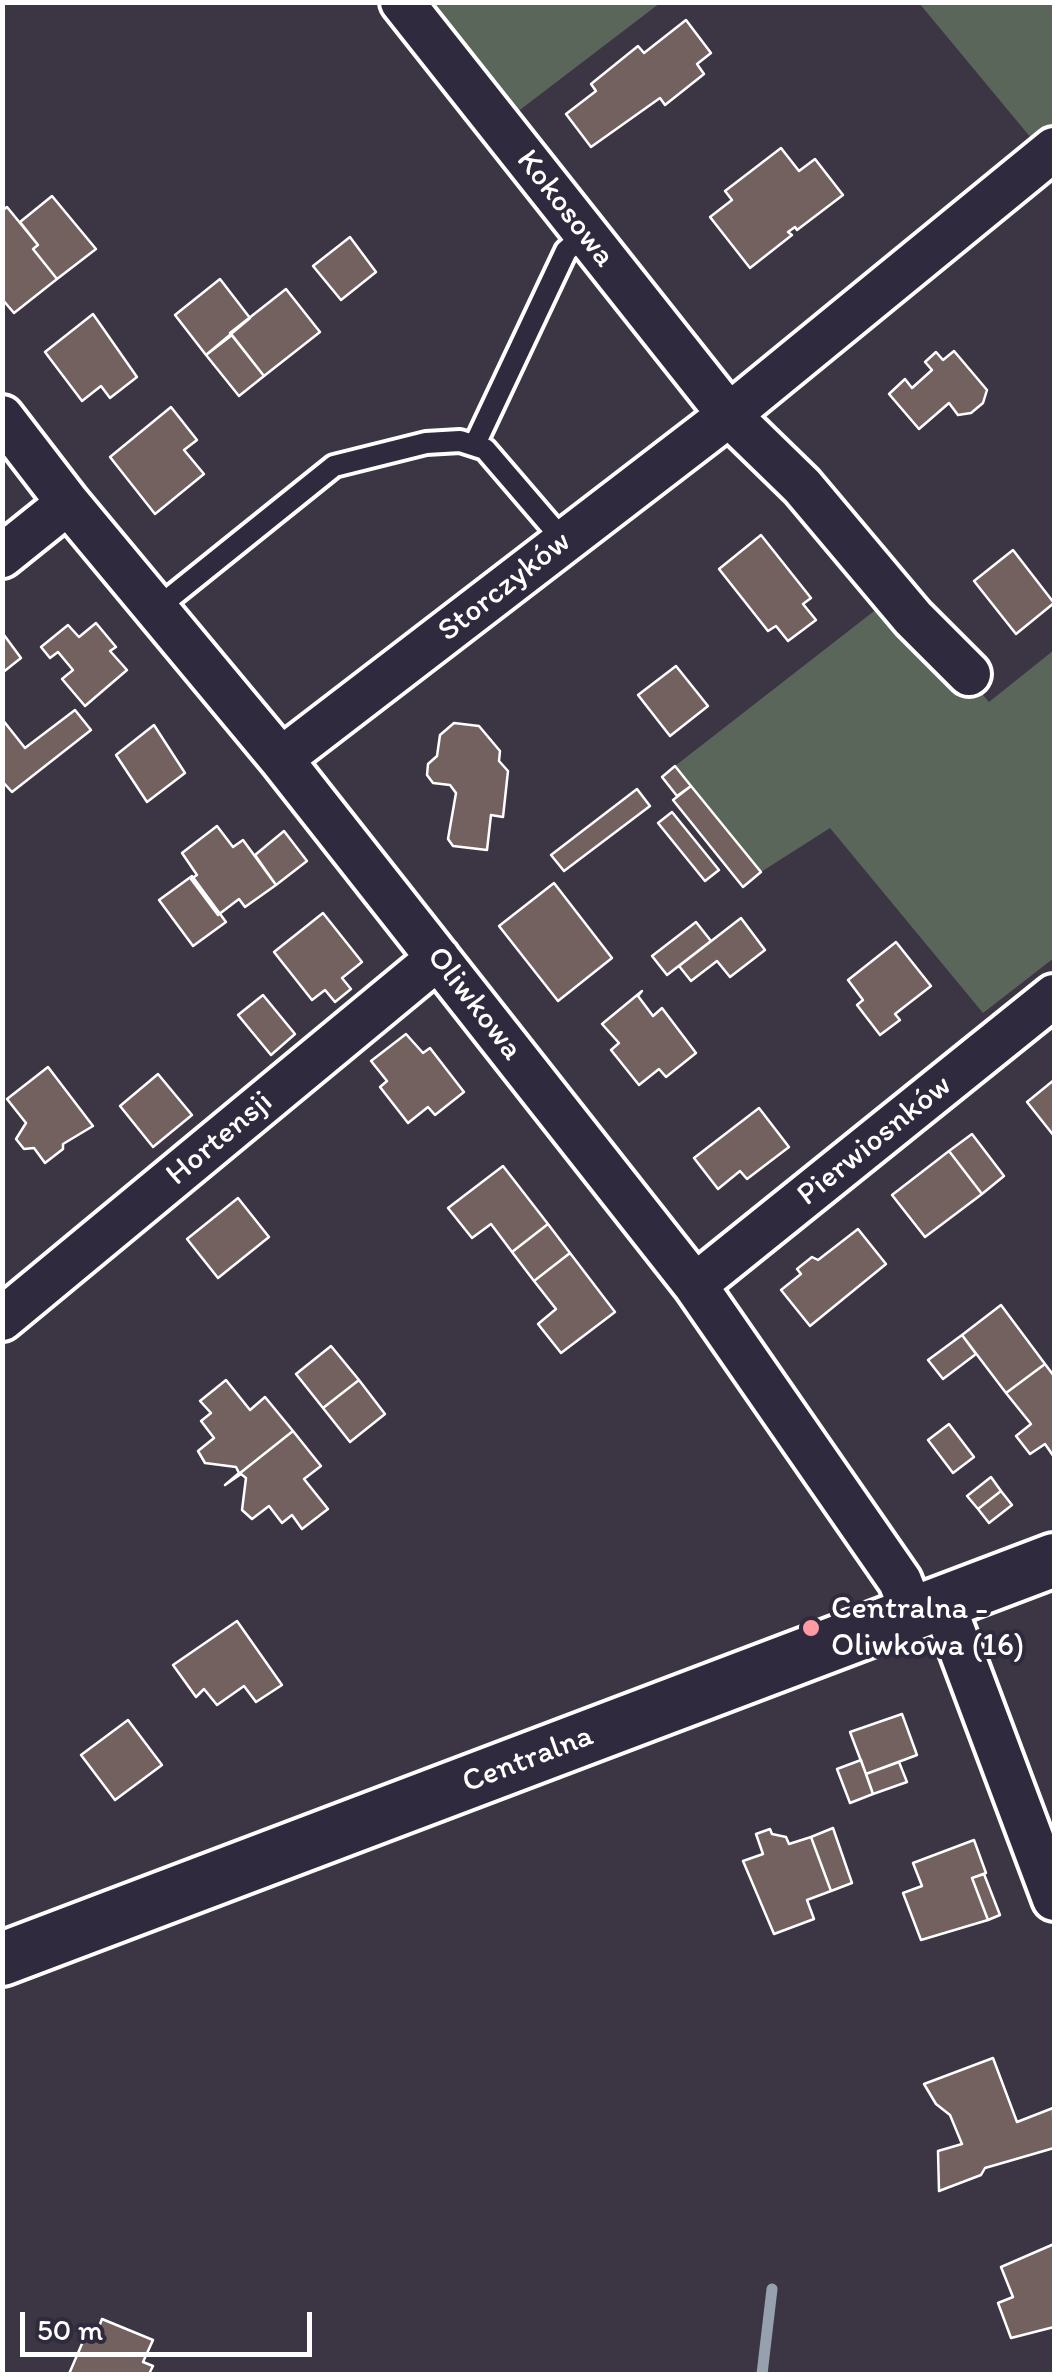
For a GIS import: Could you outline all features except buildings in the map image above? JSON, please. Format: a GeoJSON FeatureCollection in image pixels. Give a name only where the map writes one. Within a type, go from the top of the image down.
{"type":"FeatureCollection","features":[{"type":"Feature","properties":{"kind":"street","name":"Kokosowa"},"geometry":{"type":"LineString","coordinates":[[402,2],[729,415]]}},
{"type":"Feature","properties":{"kind":"street","name":"Storczyków"},"geometry":{"type":"LineString","coordinates":[[281,758],[729,415],[1052,157]]}},
{"type":"Feature","properties":{"kind":"street"},"geometry":{"type":"LineString","coordinates":[[729,415],[802,486],[913,618],[969,674]]}},
{"type":"Feature","properties":{"kind":"street","name":"Oliwkowa"},"geometry":{"type":"LineString","coordinates":[[2,417],[68,504],[281,758],[696,1285],[900,1581],[928,1609],[1054,1899]]}},
{"type":"Feature","properties":{"kind":"street"},"geometry":{"type":"LineString","coordinates":[[2,556],[68,504]]}},
{"type":"Feature","properties":{"kind":"street","name":"Hortensji"},"geometry":{"type":"LineString","coordinates":[[2,1320],[438,958]]}},
{"type":"Feature","properties":{"kind":"street","name":"Pierwiosnków"},"geometry":{"type":"LineString","coordinates":[[696,1285],[1054,996]]}},
{"type":"Feature","properties":{"kind":"street","name":"Centralna"},"geometry":{"type":"LineString","coordinates":[[2,1959],[1054,1560]]}},
{"type":"Feature","properties":{"kind":"lane"},"geometry":{"type":"LineString","coordinates":[[475,444],[566,251],[585,234]]}},
{"type":"Feature","properties":{"kind":"lane"},"geometry":{"type":"LineString","coordinates":[[156,609],[334,466],[426,443],[475,444],[484,448],[564,541]]}},
{"type":"Feature","properties":{"kind":"green space"},"geometry":{"type":"Polygon","coordinates":[[[386,3],[660,3],[491,132],[386,3]]]}},
{"type":"Feature","properties":{"kind":"green space"},"geometry":{"type":"Polygon","coordinates":[[[919,3],[1054,3],[1054,149],[1046,156],[919,3]]]}},
{"type":"Feature","properties":{"kind":"green space"},"geometry":{"type":"Polygon","coordinates":[[[896,594],[989,702],[1054,650],[1054,958],[983,1013],[830,828],[761,872],[675,766],[896,594]]]}},
{"type":"Feature","properties":{"kind":"waterway"},"geometry":{"type":"LineString","coordinates":[[762,2374],[772,2289]]}},
{"type":"Feature","properties":{"kind":"place","name":"Centralna - Oliwkowa (16)"},"geometry":{"type":"Point","coordinates":[811,1628]}}]}
